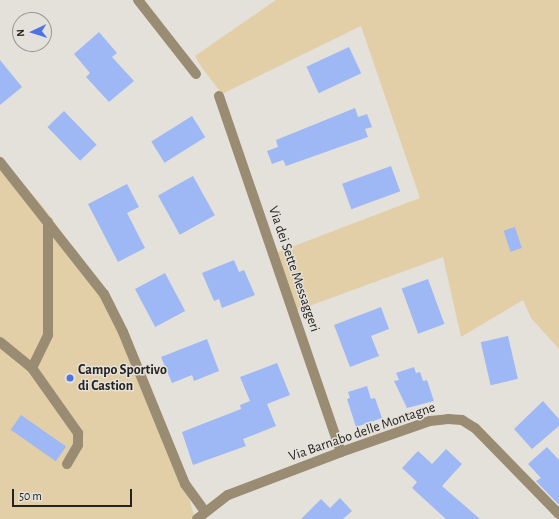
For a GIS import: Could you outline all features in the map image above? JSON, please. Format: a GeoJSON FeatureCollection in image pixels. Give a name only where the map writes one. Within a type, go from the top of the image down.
{"type":"FeatureCollection","features":[{"type":"Feature","properties":{"kind":"street"},"geometry":{"type":"LineString","coordinates":[[138,0],[196,74]]}},
{"type":"Feature","properties":{"kind":"street","name":"Via dei Sette Messaggeri"},"geometry":{"type":"LineString","coordinates":[[219,96],[341,452]]}},
{"type":"Feature","properties":{"kind":"street"},"geometry":{"type":"LineString","coordinates":[[0,162],[104,294],[114,313],[185,484],[204,512]]}},
{"type":"Feature","properties":{"kind":"street"},"geometry":{"type":"LineString","coordinates":[[32,368],[48,335],[48,222]]}},
{"type":"Feature","properties":{"kind":"street"},"geometry":{"type":"LineString","coordinates":[[0,342],[32,368],[78,433],[78,445],[67,464]]}},
{"type":"Feature","properties":{"kind":"street","name":"Via Barnabo delle Montagne"},"geometry":{"type":"LineString","coordinates":[[197,519],[204,512],[228,495],[341,452],[430,421],[462,420],[483,436],[559,514]]}},
{"type":"Feature","properties":{"kind":"shaded area"},"geometry":{"type":"Polygon","coordinates":[[[276,0],[559,0],[559,349],[531,318],[523,300],[461,337],[443,257],[290,313],[273,254],[420,198],[361,26],[222,94],[200,65],[195,56],[276,0]]]}},
{"type":"Feature","properties":{"kind":"shaded area","name":"Campo Sportivo di Castion"},"geometry":{"type":"Polygon","coordinates":[[[0,156],[44,208],[105,293],[185,484],[194,515],[191,519],[0,519],[0,156]]]}},
{"type":"Feature","properties":{"kind":"building"},"geometry":{"type":"Polygon","coordinates":[[[99,32],[117,53],[112,57],[134,81],[109,102],[86,77],[90,73],[74,54],[99,32]]]}},
{"type":"Feature","properties":{"kind":"building"},"geometry":{"type":"Polygon","coordinates":[[[349,47],[361,73],[319,93],[306,67],[349,47]]]}},
{"type":"Feature","properties":{"kind":"building"},"geometry":{"type":"Polygon","coordinates":[[[0,60],[22,87],[0,105],[0,60]]]}},
{"type":"Feature","properties":{"kind":"building"},"geometry":{"type":"Polygon","coordinates":[[[355,108],[358,117],[367,114],[372,127],[365,129],[368,137],[286,166],[283,160],[272,164],[267,151],[278,147],[276,140],[355,108]]]}},
{"type":"Feature","properties":{"kind":"building"},"geometry":{"type":"Polygon","coordinates":[[[64,111],[97,145],[80,161],[47,127],[64,111]]]}},
{"type":"Feature","properties":{"kind":"building"},"geometry":{"type":"Polygon","coordinates":[[[192,116],[205,137],[165,163],[151,141],[192,116]]]}},
{"type":"Feature","properties":{"kind":"building"},"geometry":{"type":"Polygon","coordinates":[[[391,166],[400,191],[351,209],[342,184],[391,166]]]}},
{"type":"Feature","properties":{"kind":"building"},"geometry":{"type":"Polygon","coordinates":[[[193,176],[215,215],[180,235],[158,195],[193,176]]]}},
{"type":"Feature","properties":{"kind":"building"},"geometry":{"type":"Polygon","coordinates":[[[127,184],[139,207],[127,213],[145,248],[118,262],[88,204],[127,184]]]}},
{"type":"Feature","properties":{"kind":"building"},"geometry":{"type":"Polygon","coordinates":[[[515,227],[522,248],[510,252],[504,231],[515,227]]]}},
{"type":"Feature","properties":{"kind":"building"},"geometry":{"type":"Polygon","coordinates":[[[234,260],[239,272],[244,270],[255,295],[222,308],[219,299],[214,301],[202,273],[234,260]]]}},
{"type":"Feature","properties":{"kind":"building"},"geometry":{"type":"Polygon","coordinates":[[[165,273],[185,311],[155,327],[135,289],[165,273]]]}},
{"type":"Feature","properties":{"kind":"building"},"geometry":{"type":"Polygon","coordinates":[[[428,279],[444,324],[418,334],[402,289],[428,279]]]}},
{"type":"Feature","properties":{"kind":"building"},"geometry":{"type":"Polygon","coordinates":[[[381,307],[389,329],[371,336],[379,356],[350,367],[334,325],[381,307]]]}},
{"type":"Feature","properties":{"kind":"building"},"geometry":{"type":"Polygon","coordinates":[[[508,336],[518,379],[491,385],[481,342],[508,336]]]}},
{"type":"Feature","properties":{"kind":"building"},"geometry":{"type":"Polygon","coordinates":[[[207,339],[219,371],[194,381],[192,375],[172,383],[161,357],[207,339]]]}},
{"type":"Feature","properties":{"kind":"building"},"geometry":{"type":"Polygon","coordinates":[[[277,363],[290,395],[267,404],[276,426],[243,439],[246,446],[193,465],[182,432],[241,409],[240,405],[250,401],[240,377],[277,363]]]}},
{"type":"Feature","properties":{"kind":"building"},"geometry":{"type":"Polygon","coordinates":[[[414,367],[416,373],[420,372],[423,381],[427,380],[434,401],[407,408],[394,381],[399,380],[396,373],[414,367]]]}},
{"type":"Feature","properties":{"kind":"building"},"geometry":{"type":"Polygon","coordinates":[[[367,386],[371,399],[375,398],[382,418],[356,427],[347,399],[350,398],[348,392],[367,386]]]}},
{"type":"Feature","properties":{"kind":"building"},"geometry":{"type":"Polygon","coordinates":[[[543,401],[559,419],[559,426],[532,449],[514,429],[543,401]]]}},
{"type":"Feature","properties":{"kind":"building"},"geometry":{"type":"Polygon","coordinates":[[[21,415],[66,447],[56,461],[11,430],[21,415]]]}},
{"type":"Feature","properties":{"kind":"building"},"geometry":{"type":"Polygon","coordinates":[[[547,447],[559,460],[559,505],[536,481],[541,478],[528,464],[547,447]]]}},
{"type":"Feature","properties":{"kind":"building"},"geometry":{"type":"Polygon","coordinates":[[[446,449],[462,464],[442,486],[480,519],[446,519],[412,488],[417,482],[402,468],[418,451],[432,464],[446,449]]]}},
{"type":"Feature","properties":{"kind":"building"},"geometry":{"type":"Polygon","coordinates":[[[340,498],[352,511],[343,519],[301,519],[321,499],[330,508],[340,498]]]}},
{"type":"Feature","properties":{"kind":"place","name":"Campo Sportivo di Castion"},"geometry":{"type":"Point","coordinates":[70,378]}}]}
